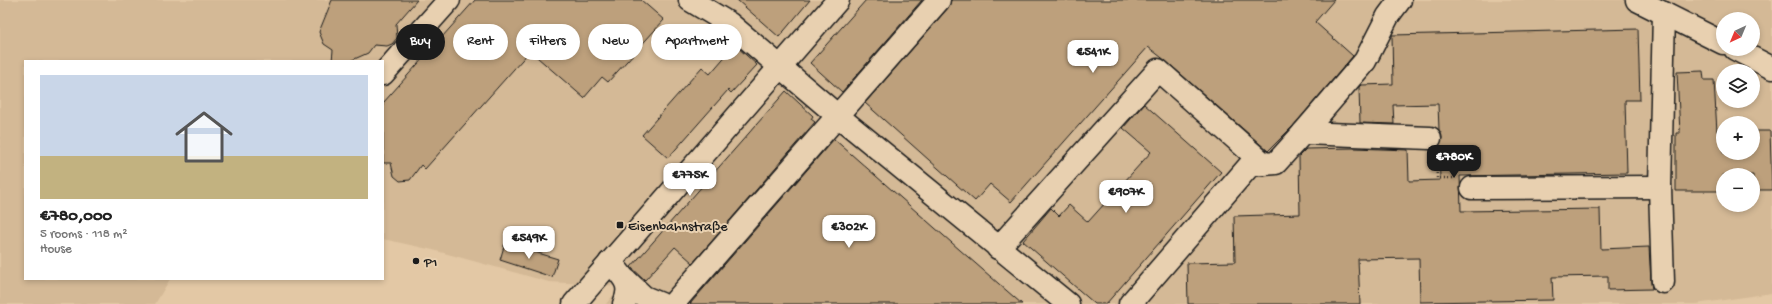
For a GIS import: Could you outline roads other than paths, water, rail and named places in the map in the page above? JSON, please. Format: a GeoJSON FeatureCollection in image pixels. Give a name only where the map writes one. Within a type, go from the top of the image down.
{"type":"FeatureCollection","features":[{"type":"Feature","properties":{"kind":"main road"},"geometry":{"type":"LineString","coordinates":[[384,73],[449,0]]}},
{"type":"Feature","properties":{"kind":"main road"},"geometry":{"type":"LineString","coordinates":[[690,0],[730,24],[838,116],[1068,304]]}},
{"type":"Feature","properties":{"kind":"main road"},"geometry":{"type":"LineString","coordinates":[[574,304],[838,0]]}},
{"type":"Feature","properties":{"kind":"main road"},"geometry":{"type":"LineString","coordinates":[[673,304],[939,0]]}},
{"type":"Feature","properties":{"kind":"main road"},"geometry":{"type":"LineString","coordinates":[[1130,304],[1250,165],[1276,163],[1303,133],[1365,61],[1388,16],[1400,0]]}},
{"type":"Feature","properties":{"kind":"main road"},"geometry":{"type":"LineString","coordinates":[[1637,0],[1716,39]]}},
{"type":"Feature","properties":{"kind":"main road"},"geometry":{"type":"LineString","coordinates":[[1662,282],[1660,187],[1664,13]]}},
{"type":"Feature","properties":{"kind":"main road"},"geometry":{"type":"LineString","coordinates":[[1749,56],[1772,68]]}},
{"type":"Feature","properties":{"kind":"main road"},"geometry":{"type":"LineString","coordinates":[[998,248],[1158,70],[1264,164]]}},
{"type":"Feature","properties":{"kind":"main road"},"geometry":{"type":"LineString","coordinates":[[1303,133],[1430,138]]}},
{"type":"Feature","properties":{"kind":"main road"},"geometry":{"type":"LineString","coordinates":[[1472,188],[1660,187]]}},
{"type":"Feature","properties":{"kind":"main road"},"geometry":{"type":"LineString","coordinates":[[610,262],[644,297],[661,304]]}},
{"type":"Feature","properties":{"kind":"main road"},"geometry":{"type":"LineString","coordinates":[[624,304],[629,290],[626,280]]}},
{"type":"Feature","properties":{"kind":"place","name":"Eisenbahnstraße"},"geometry":{"type":"Point","coordinates":[620,225]}},
{"type":"Feature","properties":{"kind":"place","name":"P1"},"geometry":{"type":"Point","coordinates":[416,261]}}]}
